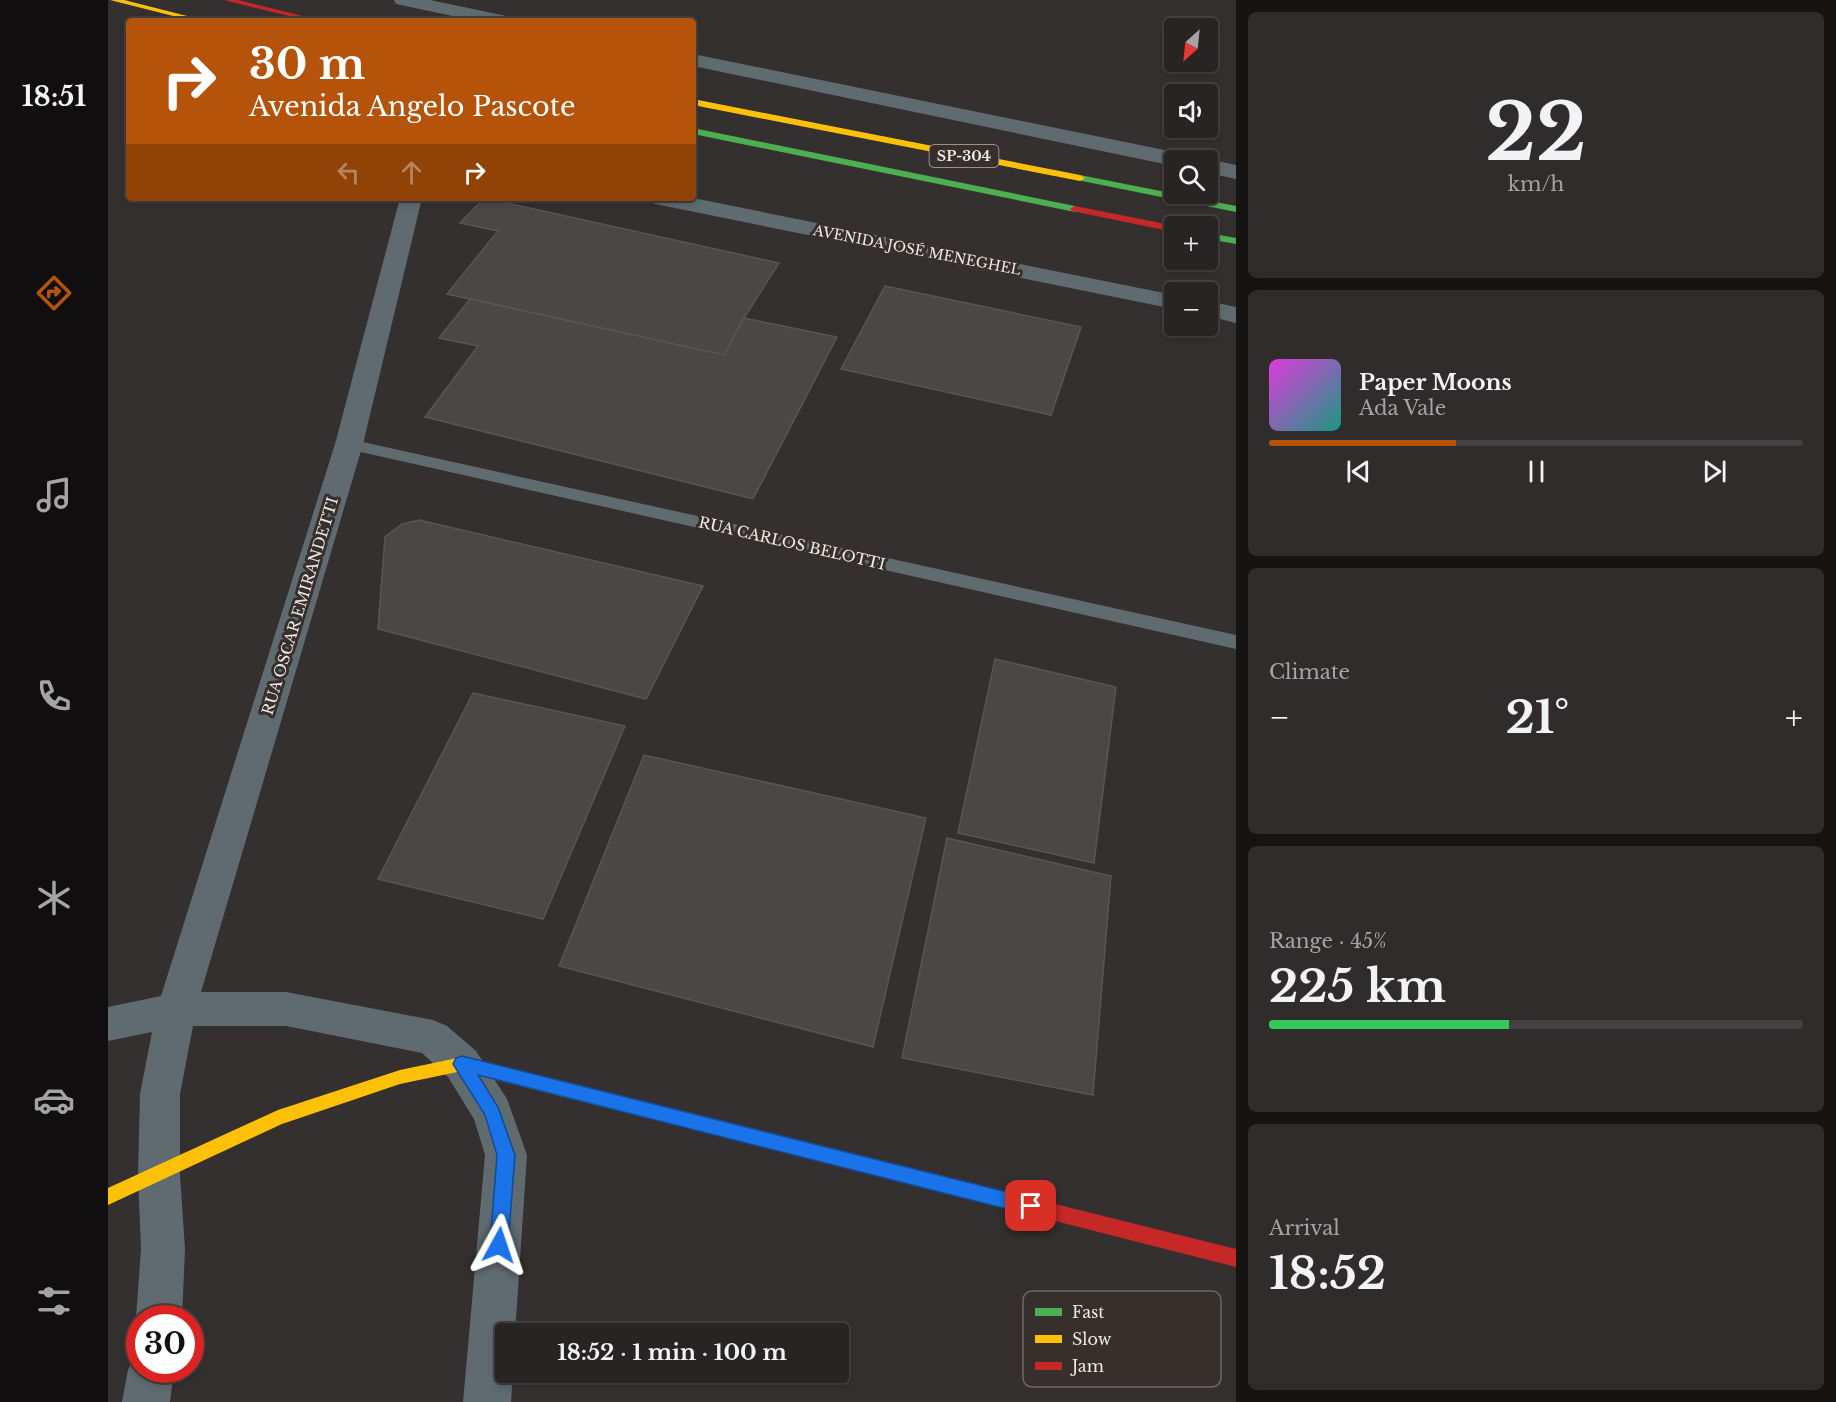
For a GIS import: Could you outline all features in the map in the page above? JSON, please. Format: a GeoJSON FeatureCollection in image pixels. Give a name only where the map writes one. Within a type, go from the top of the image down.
{"type":"FeatureCollection","features":[{"type":"Feature","properties":{"kind":"main road"},"geometry":{"type":"LineString","coordinates":[[114,0],[191,18]]}},
{"type":"Feature","properties":{"kind":"main road"},"geometry":{"type":"LineString","coordinates":[[228,0],[306,18]]}},
{"type":"Feature","properties":{"kind":"main road","name":"SP-304"},"geometry":{"type":"LineString","coordinates":[[696,103],[1236,209]]}},
{"type":"Feature","properties":{"kind":"main road","name":"SP-304"},"geometry":{"type":"LineString","coordinates":[[696,132],[1164,227]]}},
{"type":"Feature","properties":{"kind":"main road"},"geometry":{"type":"LineString","coordinates":[[1218,238],[1236,241]]}},
{"type":"Feature","properties":{"kind":"main road"},"geometry":{"type":"LineString","coordinates":[[108,1197],[278,1118],[400,1077],[462,1064],[1236,1258]]}},
{"type":"Feature","properties":{"kind":"street"},"geometry":{"type":"LineString","coordinates":[[403,0],[490,18]]}},
{"type":"Feature","properties":{"kind":"street"},"geometry":{"type":"LineString","coordinates":[[696,61],[1164,157]]}},
{"type":"Feature","properties":{"kind":"street"},"geometry":{"type":"LineString","coordinates":[[1218,168],[1236,172]]}},
{"type":"Feature","properties":{"kind":"street","name":"RUA OSCAR EMIRANDETTI"},"geometry":{"type":"LineString","coordinates":[[160,1305],[163,1249],[159,1175],[160,1094],[176,1010],[349,444],[410,201]]}},
{"type":"Feature","properties":{"kind":"street","name":"AVENIDA JOSÉ MENEGHEL"},"geometry":{"type":"LineString","coordinates":[[675,201],[1164,300]]}},
{"type":"Feature","properties":{"kind":"street"},"geometry":{"type":"LineString","coordinates":[[1218,311],[1236,315]]}},
{"type":"Feature","properties":{"kind":"street"},"geometry":{"type":"LineString","coordinates":[[108,1024],[176,1010],[232,1006],[286,1009],[433,1038],[462,1064],[492,1112],[506,1155],[487,1402]]}},
{"type":"Feature","properties":{"kind":"street"},"geometry":{"type":"LineString","coordinates":[[146,1402],[150,1383]]}},
{"type":"Feature","properties":{"kind":"lane","name":"RUA CARLOS BELOTTI"},"geometry":{"type":"LineString","coordinates":[[349,444],[1236,642]]}},
{"type":"Feature","properties":{"kind":"building"},"geometry":{"type":"Polygon","coordinates":[[[481,201],[498,201],[779,263],[744,318],[724,355],[447,294],[498,231],[460,223],[481,201]]]}},
{"type":"Feature","properties":{"kind":"building"},"geometry":{"type":"Polygon","coordinates":[[[885,286],[1081,327],[1051,415],[841,369],[885,286]]]}},
{"type":"Feature","properties":{"kind":"building"},"geometry":{"type":"Polygon","coordinates":[[[470,299],[724,355],[744,318],[837,337],[753,499],[425,417],[478,346],[439,338],[470,299]]]}},
{"type":"Feature","properties":{"kind":"building"},"geometry":{"type":"Polygon","coordinates":[[[419,520],[703,586],[646,699],[378,629],[385,537],[402,524],[419,520]]]}},
{"type":"Feature","properties":{"kind":"building"},"geometry":{"type":"Polygon","coordinates":[[[995,659],[1116,687],[1094,863],[958,833],[995,659]]]}},
{"type":"Feature","properties":{"kind":"building"},"geometry":{"type":"Polygon","coordinates":[[[473,693],[625,726],[543,919],[378,879],[473,693]]]}},
{"type":"Feature","properties":{"kind":"building"},"geometry":{"type":"Polygon","coordinates":[[[644,755],[926,818],[873,1047],[559,966],[644,755]]]}},
{"type":"Feature","properties":{"kind":"building"},"geometry":{"type":"Polygon","coordinates":[[[947,838],[1111,876],[1093,1095],[902,1058],[947,838]]]}},
{"type":"Feature","properties":{"kind":"traffic: fast"},"geometry":{"type":"LineString","coordinates":[[696,132],[1075,209]]}},
{"type":"Feature","properties":{"kind":"traffic: fast"},"geometry":{"type":"LineString","coordinates":[[1080,178],[1236,209]]}},
{"type":"Feature","properties":{"kind":"traffic: fast"},"geometry":{"type":"LineString","coordinates":[[1218,238],[1236,241]]}},
{"type":"Feature","properties":{"kind":"traffic: fast"},"geometry":{"type":"LineString","coordinates":[[563,1089],[922,1179]]}},
{"type":"Feature","properties":{"kind":"traffic: slow"},"geometry":{"type":"LineString","coordinates":[[114,0],[190,18]]}},
{"type":"Feature","properties":{"kind":"traffic: slow"},"geometry":{"type":"LineString","coordinates":[[696,103],[1080,178]]}},
{"type":"Feature","properties":{"kind":"traffic: slow"},"geometry":{"type":"LineString","coordinates":[[108,1197],[278,1118],[400,1077],[462,1064],[563,1089]]}},
{"type":"Feature","properties":{"kind":"traffic: jam"},"geometry":{"type":"LineString","coordinates":[[228,0],[306,18]]}},
{"type":"Feature","properties":{"kind":"traffic: jam"},"geometry":{"type":"LineString","coordinates":[[1075,209],[1164,227]]}},
{"type":"Feature","properties":{"kind":"traffic: jam"},"geometry":{"type":"LineString","coordinates":[[922,1179],[1236,1258]]}},
{"type":"Feature","properties":{"kind":"route"},"geometry":{"type":"LineString","coordinates":[[499,1245],[506,1155],[492,1112],[462,1064],[1031,1206]]}}]}
